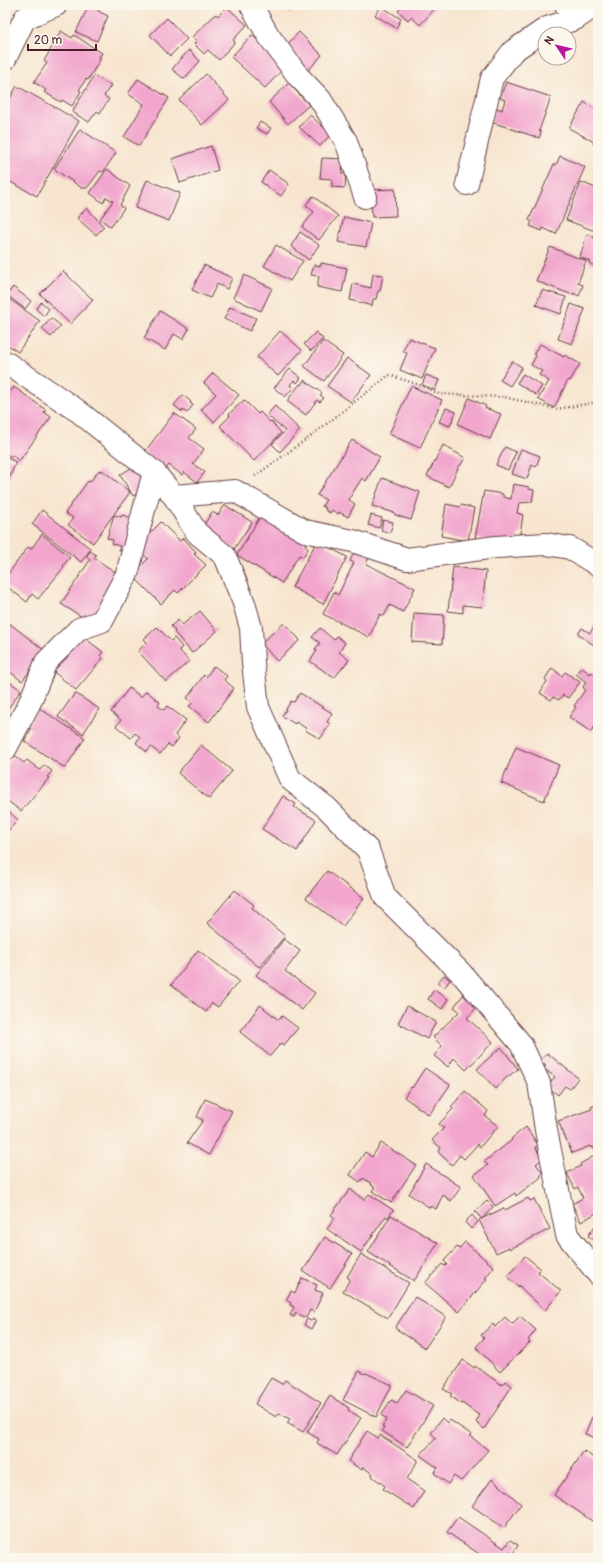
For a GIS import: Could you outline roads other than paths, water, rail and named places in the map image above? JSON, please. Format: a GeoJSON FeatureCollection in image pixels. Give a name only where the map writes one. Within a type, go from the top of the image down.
{"type":"FeatureCollection","features":[{"type":"Feature","properties":{"kind":"street"},"geometry":{"type":"LineString","coordinates":[[5,59],[24,18],[56,5]]}},
{"type":"Feature","properties":{"kind":"street"},"geometry":{"type":"LineString","coordinates":[[251,5],[268,35],[298,76],[320,99],[346,141],[365,197]]}},
{"type":"Feature","properties":{"kind":"street"},"geometry":{"type":"LineString","coordinates":[[467,184],[492,78],[513,51],[571,12],[596,5]]}},
{"type":"Feature","properties":{"kind":"street"},"geometry":{"type":"LineString","coordinates":[[5,362],[78,411],[154,472],[174,496],[197,533],[225,556],[244,603],[251,628],[258,707],[290,779],[327,808],[368,850],[384,897],[461,973],[521,1044],[539,1083],[546,1130],[567,1235],[598,1274]]}},
{"type":"Feature","properties":{"kind":"street"},"geometry":{"type":"LineString","coordinates":[[5,750],[30,702],[46,662],[79,629],[102,621],[124,580],[127,574],[154,472]]}},
{"type":"Feature","properties":{"kind":"street"},"geometry":{"type":"LineString","coordinates":[[174,496],[235,490],[305,531],[353,541],[407,559],[496,547],[546,544],[570,548],[598,566]]}}]}
